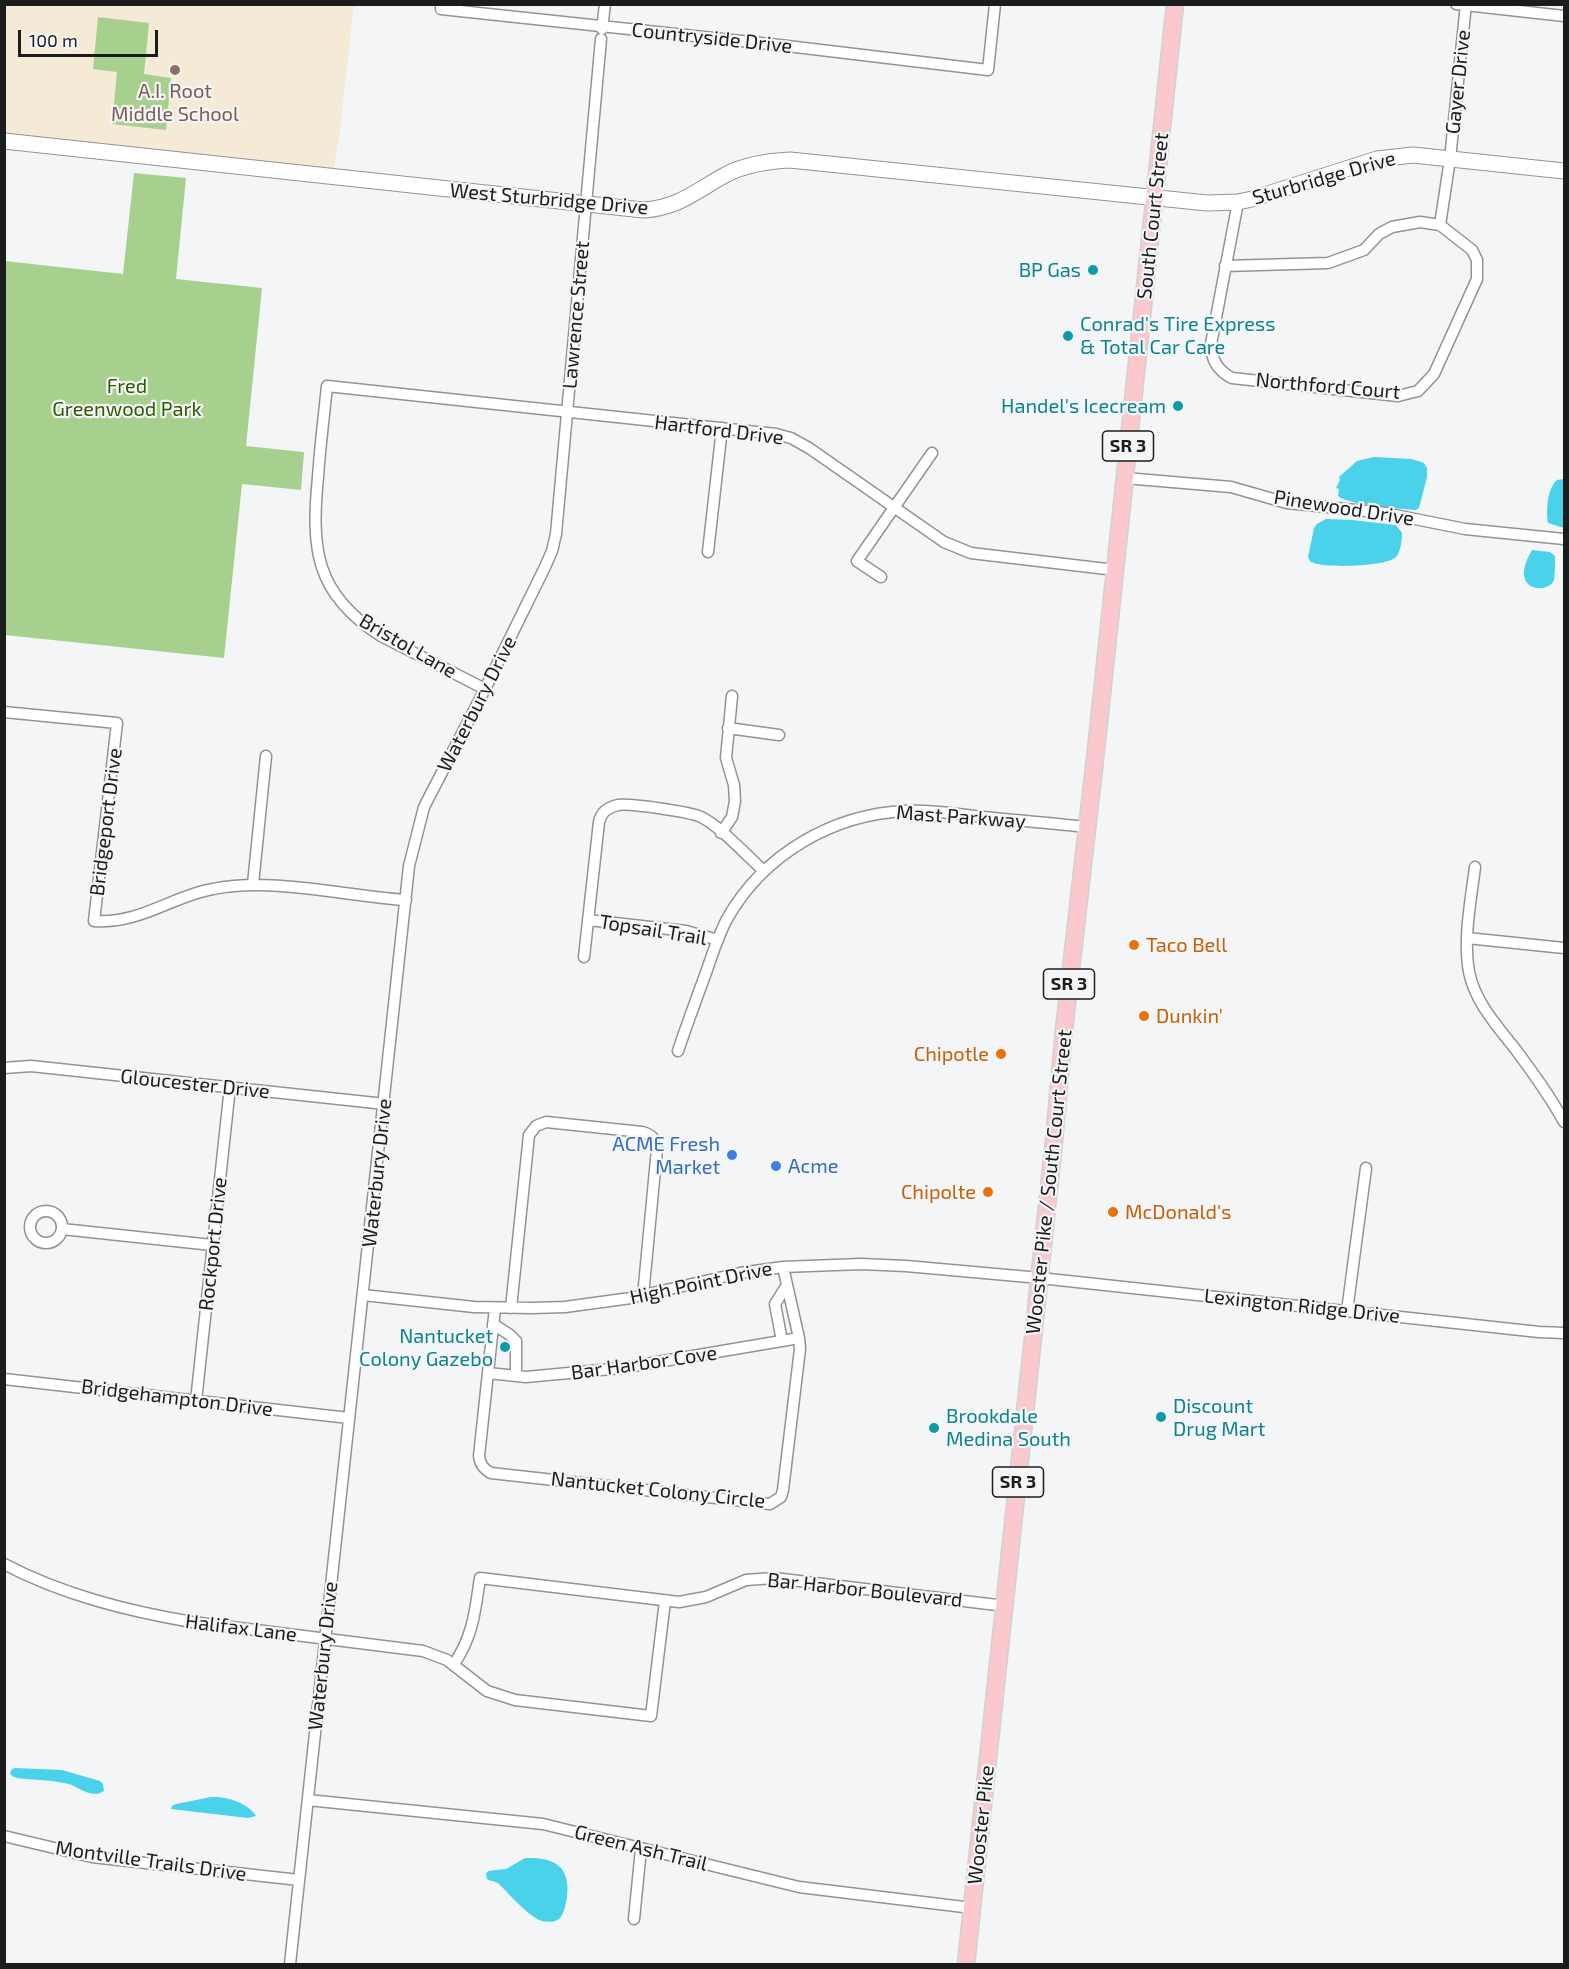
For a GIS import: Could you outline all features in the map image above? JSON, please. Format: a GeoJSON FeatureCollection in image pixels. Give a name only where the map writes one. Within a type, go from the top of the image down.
{"type":"FeatureCollection","features":[{"type":"Feature","properties":{"kind":"main road","name":"South Court Street"},"geometry":{"type":"LineString","coordinates":[[1115,570],[1175,4]]}},
{"type":"Feature","properties":{"kind":"main road","name":"Wooster Pike / South Court Street"},"geometry":{"type":"LineString","coordinates":[[996,1686],[1064,1030],[1115,570]]}},
{"type":"Feature","properties":{"kind":"main road","name":"Wooster Pike"},"geometry":{"type":"LineString","coordinates":[[966,1965],[996,1686]]}},
{"type":"Feature","properties":{"kind":"street","name":"Countryside Drive"},"geometry":{"type":"LineString","coordinates":[[441,4],[441,9],[602,31],[988,70],[995,4]]}},
{"type":"Feature","properties":{"kind":"street","name":"Lawrence Street"},"geometry":{"type":"LineString","coordinates":[[566,412],[605,4]]}},
{"type":"Feature","properties":{"kind":"street"},"geometry":{"type":"LineString","coordinates":[[1463,5],[1564,16]]}},
{"type":"Feature","properties":{"kind":"street","name":"Gayer Drive"},"geometry":{"type":"LineString","coordinates":[[1450,159],[1463,5]]}},
{"type":"Feature","properties":{"kind":"street","name":"West Sturbridge Drive"},"geometry":{"type":"LineString","coordinates":[[4,141],[643,210],[671,206],[742,168],[766,162],[790,160],[1155,197]]}},
{"type":"Feature","properties":{"kind":"street","name":"Sturbridge Drive"},"geometry":{"type":"LineString","coordinates":[[1155,197],[1208,203],[1238,202],[1377,159],[1413,155],[1564,171]]}},
{"type":"Feature","properties":{"kind":"street"},"geometry":{"type":"LineString","coordinates":[[1225,266],[1328,262],[1364,250],[1379,234],[1392,227],[1420,222],[1440,225],[1450,159]]}},
{"type":"Feature","properties":{"kind":"street","name":"Northford Court"},"geometry":{"type":"LineString","coordinates":[[1238,202],[1212,336],[1211,352],[1218,368],[1232,378],[1398,396],[1418,391],[1434,374],[1478,279],[1477,260],[1472,250],[1440,225]]}},
{"type":"Feature","properties":{"kind":"street","name":"Hartford Drive"},"geometry":{"type":"LineString","coordinates":[[327,386],[776,434],[791,438],[809,448],[944,542],[971,553],[1115,570]]}},
{"type":"Feature","properties":{"kind":"street","name":"Bristol Lane"},"geometry":{"type":"LineString","coordinates":[[327,386],[314,517],[318,553],[331,586],[346,608],[366,626],[485,689]]}},
{"type":"Feature","properties":{"kind":"street","name":"Waterbury Drive"},"geometry":{"type":"LineString","coordinates":[[290,1965],[413,848],[424,807],[552,551],[556,534],[566,412]]}},
{"type":"Feature","properties":{"kind":"street"},"geometry":{"type":"LineString","coordinates":[[708,552],[722,428]]}},
{"type":"Feature","properties":{"kind":"street"},"geometry":{"type":"LineString","coordinates":[[881,577],[857,561],[932,453]]}},
{"type":"Feature","properties":{"kind":"street","name":"Pinewood Drive"},"geometry":{"type":"LineString","coordinates":[[1125,478],[1231,487],[1287,503],[1385,513],[1465,529],[1564,539]]}},
{"type":"Feature","properties":{"kind":"street"},"geometry":{"type":"LineString","coordinates":[[721,833],[732,818],[735,801],[734,785],[726,762],[732,696]]}},
{"type":"Feature","properties":{"kind":"street","name":"Bridgeport Drive"},"geometry":{"type":"LineString","coordinates":[[4,712],[117,723],[94,921],[107,922],[128,918],[155,911],[199,892],[253,884]]}},
{"type":"Feature","properties":{"kind":"street"},"geometry":{"type":"LineString","coordinates":[[729,728],[779,735]]}},
{"type":"Feature","properties":{"kind":"street"},"geometry":{"type":"LineString","coordinates":[[266,756],[253,884],[406,900]]}},
{"type":"Feature","properties":{"kind":"street"},"geometry":{"type":"LineString","coordinates":[[584,957],[599,822],[602,813],[607,809],[623,805],[688,812],[703,818],[764,871]]}},
{"type":"Feature","properties":{"kind":"street","name":"Mast Parkway"},"geometry":{"type":"LineString","coordinates":[[678,1052],[718,940],[740,900],[764,871],[815,834],[842,823],[881,813],[905,811],[1087,827]]}},
{"type":"Feature","properties":{"kind":"street"},"geometry":{"type":"LineString","coordinates":[[1475,867],[1467,938],[1468,969],[1476,995],[1533,1073],[1564,1122]]}},
{"type":"Feature","properties":{"kind":"street","name":"Topsail Trail"},"geometry":{"type":"LineString","coordinates":[[588,920],[686,931],[718,940]]}},
{"type":"Feature","properties":{"kind":"street"},"geometry":{"type":"LineString","coordinates":[[1467,938],[1564,948]]}},
{"type":"Feature","properties":{"kind":"street","name":"Gloucester Drive"},"geometry":{"type":"LineString","coordinates":[[4,1068],[31,1066],[385,1104]]}},
{"type":"Feature","properties":{"kind":"street","name":"Rockport Drive"},"geometry":{"type":"LineString","coordinates":[[196,1401],[230,1088]]}},
{"type":"Feature","properties":{"kind":"street"},"geometry":{"type":"LineString","coordinates":[[511,1308],[529,1135],[536,1126],[546,1122],[642,1132],[655,1139],[657,1149],[643,1296]]}},
{"type":"Feature","properties":{"kind":"street"},"geometry":{"type":"LineString","coordinates":[[1347,1311],[1366,1168]]}},
{"type":"Feature","properties":{"kind":"street"},"geometry":{"type":"LineString","coordinates":[[62,1229],[212,1245]]}},
{"type":"Feature","properties":{"kind":"street","name":"High Point Drive"},"geometry":{"type":"LineString","coordinates":[[363,1295],[495,1308],[565,1307],[643,1296],[740,1273],[783,1266],[861,1264],[1040,1278]]}},
{"type":"Feature","properties":{"kind":"street","name":"Nantucket Colony Circle"},"geometry":{"type":"LineString","coordinates":[[495,1308],[479,1456],[482,1467],[491,1473],[770,1504],[781,1497],[783,1490],[800,1349],[783,1266]]}},
{"type":"Feature","properties":{"kind":"street","name":"Lexington Ridge Drive"},"geometry":{"type":"LineString","coordinates":[[1040,1278],[1564,1333]]}},
{"type":"Feature","properties":{"kind":"street"},"geometry":{"type":"LineString","coordinates":[[782,1341],[775,1304],[787,1285]]}},
{"type":"Feature","properties":{"kind":"street"},"geometry":{"type":"LineString","coordinates":[[493,1324],[516,1341],[516,1376]]}},
{"type":"Feature","properties":{"kind":"street","name":"Bar Harbor Cove"},"geometry":{"type":"LineString","coordinates":[[488,1373],[529,1377],[621,1368],[799,1338]]}},
{"type":"Feature","properties":{"kind":"street","name":"Bridgehampton Drive"},"geometry":{"type":"LineString","coordinates":[[4,1379],[349,1418]]}},
{"type":"Feature","properties":{"kind":"street","name":"Halifax Lane"},"geometry":{"type":"LineString","coordinates":[[4,1564],[67,1591],[158,1616],[192,1623],[435,1654],[454,1664],[487,1691],[505,1698],[651,1716],[665,1601]]}},
{"type":"Feature","properties":{"kind":"street","name":"Bar Harbor Boulevard"},"geometry":{"type":"LineString","coordinates":[[454,1664],[470,1637],[474,1624],[480,1578],[665,1601],[706,1597],[739,1582],[761,1578],[1005,1606]]}},
{"type":"Feature","properties":{"kind":"street","name":"Green Ash Trail"},"geometry":{"type":"LineString","coordinates":[[308,1800],[543,1824],[810,1889],[972,1908]]}},
{"type":"Feature","properties":{"kind":"street","name":"Montville Trails Drive"},"geometry":{"type":"LineString","coordinates":[[4,1836],[92,1857],[299,1880]]}},
{"type":"Feature","properties":{"kind":"street"},"geometry":{"type":"LineString","coordinates":[[634,1919],[641,1849]]}},
{"type":"Feature","properties":{"kind":"shaded area","name":"A.I. Root Middle School"},"geometry":{"type":"Polygon","coordinates":[[[5,5],[354,5],[339,139],[333,171],[5,135],[5,5]]]}},
{"type":"Feature","properties":{"kind":"green space"},"geometry":{"type":"Polygon","coordinates":[[[98,17],[149,23],[144,74],[171,78],[166,130],[112,124],[117,72],[93,69],[98,17]]]}},
{"type":"Feature","properties":{"kind":"green space","name":"Fred Greenwood Park"},"geometry":{"type":"Polygon","coordinates":[[[134,173],[186,178],[176,279],[262,288],[246,446],[304,452],[301,490],[242,484],[224,658],[5,635],[5,261],[123,274],[134,173]]]}},
{"type":"Feature","properties":{"kind":"water"},"geometry":{"type":"Polygon","coordinates":[[[1374,457],[1412,459],[1424,463],[1427,468],[1427,477],[1419,508],[1416,510],[1375,506],[1352,502],[1338,496],[1339,489],[1336,488],[1339,477],[1357,461],[1374,457]]]}},
{"type":"Feature","properties":{"kind":"water"},"geometry":{"type":"Polygon","coordinates":[[[1564,479],[1564,528],[1548,523],[1547,512],[1551,489],[1557,480],[1564,479]]]}},
{"type":"Feature","properties":{"kind":"water"},"geometry":{"type":"Polygon","coordinates":[[[1326,519],[1396,525],[1402,533],[1397,556],[1392,560],[1357,566],[1331,566],[1312,562],[1308,557],[1314,528],[1326,519]]]}},
{"type":"Feature","properties":{"kind":"water"},"geometry":{"type":"Polygon","coordinates":[[[1532,550],[1550,552],[1555,556],[1554,580],[1545,588],[1531,586],[1526,582],[1524,575],[1526,564],[1532,550]]]}},
{"type":"Feature","properties":{"kind":"water"},"geometry":{"type":"Polygon","coordinates":[[[15,1768],[62,1770],[100,1781],[104,1791],[95,1794],[69,1784],[17,1778],[10,1773],[15,1768]]]}},
{"type":"Feature","properties":{"kind":"water"},"geometry":{"type":"Polygon","coordinates":[[[211,1797],[236,1801],[248,1807],[256,1816],[248,1818],[171,1809],[176,1804],[211,1797]]]}},
{"type":"Feature","properties":{"kind":"water"},"geometry":{"type":"Polygon","coordinates":[[[525,1858],[552,1861],[563,1870],[566,1877],[567,1897],[563,1914],[558,1920],[542,1921],[531,1915],[498,1883],[487,1879],[488,1871],[506,1869],[525,1858]]]}},
{"type":"Feature","properties":{"kind":"place","name":"A.I. Root Middle School"},"geometry":{"type":"Point","coordinates":[175,70]}},
{"type":"Feature","properties":{"kind":"place","name":"BP Gas"},"geometry":{"type":"Point","coordinates":[1093,270]}},
{"type":"Feature","properties":{"kind":"place","name":"Conrad's Tire Express & Total Car Care"},"geometry":{"type":"Point","coordinates":[1068,336]}},
{"type":"Feature","properties":{"kind":"place","name":"Handel's Icecream"},"geometry":{"type":"Point","coordinates":[1178,406]}},
{"type":"Feature","properties":{"kind":"place","name":"Taco Bell"},"geometry":{"type":"Point","coordinates":[1134,945]}},
{"type":"Feature","properties":{"kind":"place","name":"Dunkin'"},"geometry":{"type":"Point","coordinates":[1144,1016]}},
{"type":"Feature","properties":{"kind":"place","name":"Chipotle"},"geometry":{"type":"Point","coordinates":[1001,1054]}},
{"type":"Feature","properties":{"kind":"place","name":"ACME Fresh Market"},"geometry":{"type":"Point","coordinates":[732,1155]}},
{"type":"Feature","properties":{"kind":"place","name":"Acme"},"geometry":{"type":"Point","coordinates":[776,1166]}},
{"type":"Feature","properties":{"kind":"place","name":"Chipolte"},"geometry":{"type":"Point","coordinates":[988,1192]}},
{"type":"Feature","properties":{"kind":"place","name":"McDonald's"},"geometry":{"type":"Point","coordinates":[1113,1212]}},
{"type":"Feature","properties":{"kind":"place","name":"Nantucket Colony Gazebo"},"geometry":{"type":"Point","coordinates":[505,1347]}},
{"type":"Feature","properties":{"kind":"place","name":"Discount Drug Mart"},"geometry":{"type":"Point","coordinates":[1161,1417]}},
{"type":"Feature","properties":{"kind":"place","name":"Brookdale Medina South"},"geometry":{"type":"Point","coordinates":[934,1428]}}]}
